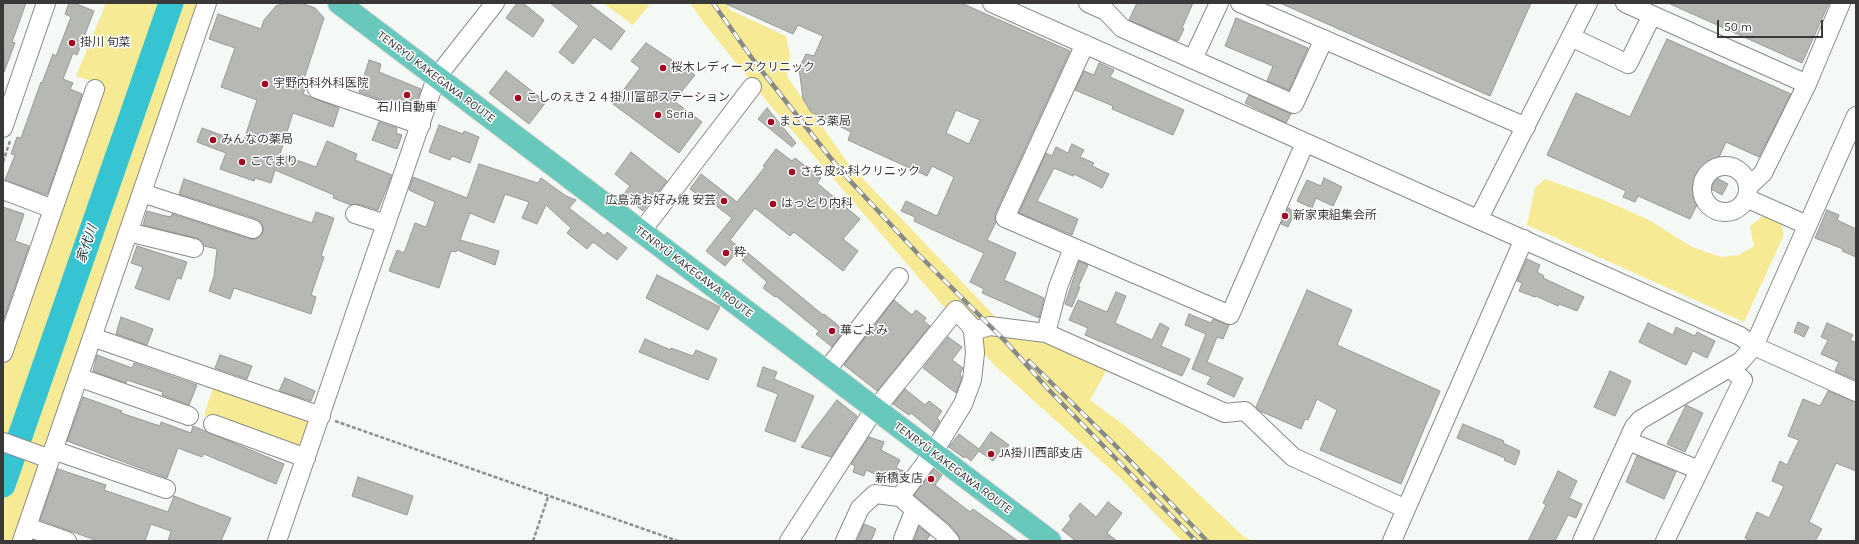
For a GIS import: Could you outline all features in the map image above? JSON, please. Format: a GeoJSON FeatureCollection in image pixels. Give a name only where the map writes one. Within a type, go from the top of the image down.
{"type":"FeatureCollection","features":[{"type":"Feature","properties":{"kind":"main road","name":"TENRYŪ KAKEGAWA ROUTE"},"geometry":{"type":"LineString","coordinates":[[339,3],[436,78],[1050,541]]}},
{"type":"Feature","properties":{"kind":"street"},"geometry":{"type":"LineString","coordinates":[[3,128],[46,3]]}},
{"type":"Feature","properties":{"kind":"street"},"geometry":{"type":"LineString","coordinates":[[67,541],[25,534],[48,455],[92,338],[207,3]]}},
{"type":"Feature","properties":{"kind":"street"},"geometry":{"type":"LineString","coordinates":[[277,541],[436,78],[495,3]]}},
{"type":"Feature","properties":{"kind":"street"},"geometry":{"type":"LineString","coordinates":[[992,3],[1305,143],[1479,218],[1740,336],[1754,346],[1856,392]]}},
{"type":"Feature","properties":{"kind":"street"},"geometry":{"type":"LineString","coordinates":[[1088,3],[1108,7],[1122,28],[1294,104],[1324,39]]}},
{"type":"Feature","properties":{"kind":"street"},"geometry":{"type":"LineString","coordinates":[[1193,59],[1219,3]]}},
{"type":"Feature","properties":{"kind":"street"},"geometry":{"type":"LineString","coordinates":[[1240,3],[1526,127]]}},
{"type":"Feature","properties":{"kind":"street"},"geometry":{"type":"LineString","coordinates":[[1479,218],[1588,3]]}},
{"type":"Feature","properties":{"kind":"street"},"geometry":{"type":"LineString","coordinates":[[1625,3],[1807,84]]}},
{"type":"Feature","properties":{"kind":"street"},"geometry":{"type":"LineString","coordinates":[[1807,225],[1747,192],[1763,173],[1807,84],[1841,3]]}},
{"type":"Feature","properties":{"kind":"street"},"geometry":{"type":"LineString","coordinates":[[1571,37],[1628,64],[1652,15]]}},
{"type":"Feature","properties":{"kind":"street"},"geometry":{"type":"LineString","coordinates":[[1085,44],[1005,218],[1230,315],[1305,143]]}},
{"type":"Feature","properties":{"kind":"street"},"geometry":{"type":"LineString","coordinates":[[641,232],[752,87]]}},
{"type":"Feature","properties":{"kind":"street"},"geometry":{"type":"LineString","coordinates":[[3,353],[95,89]]}},
{"type":"Feature","properties":{"kind":"street"},"geometry":{"type":"LineString","coordinates":[[317,89],[421,125]]}},
{"type":"Feature","properties":{"kind":"street"},"geometry":{"type":"LineString","coordinates":[[1582,541],[1634,426],[1640,420],[1741,361],[1754,346],[1856,116]]}},
{"type":"Feature","properties":{"kind":"street"},"geometry":{"type":"LineString","coordinates":[[3,190],[53,209]]}},
{"type":"Feature","properties":{"kind":"street"},"geometry":{"type":"LineString","coordinates":[[142,192],[253,229]]}},
{"type":"Feature","properties":{"kind":"street"},"geometry":{"type":"LineString","coordinates":[[356,214],[386,224]]}},
{"type":"Feature","properties":{"kind":"street"},"geometry":{"type":"LineString","coordinates":[[128,232],[194,248]]}},
{"type":"Feature","properties":{"kind":"street"},"geometry":{"type":"LineString","coordinates":[[1392,541],[1524,239]]}},
{"type":"Feature","properties":{"kind":"street"},"geometry":{"type":"LineString","coordinates":[[1046,332],[1058,287],[1073,248]]}},
{"type":"Feature","properties":{"kind":"street"},"geometry":{"type":"LineString","coordinates":[[826,371],[899,277]]}},
{"type":"Feature","properties":{"kind":"street"},"geometry":{"type":"LineString","coordinates":[[789,541],[876,409],[956,310],[970,325],[973,331],[975,352],[972,380],[963,404],[934,453],[900,496]]}},
{"type":"Feature","properties":{"kind":"street"},"geometry":{"type":"LineString","coordinates":[[973,331],[990,326],[1046,332],[1225,413],[1245,411],[1293,456],[1406,509]]}},
{"type":"Feature","properties":{"kind":"street"},"geometry":{"type":"LineString","coordinates":[[92,338],[320,416]]}},
{"type":"Feature","properties":{"kind":"street"},"geometry":{"type":"LineString","coordinates":[[1665,541],[1743,380],[1730,368]]}},
{"type":"Feature","properties":{"kind":"street"},"geometry":{"type":"LineString","coordinates":[[78,377],[189,416]]}},
{"type":"Feature","properties":{"kind":"street"},"geometry":{"type":"LineString","coordinates":[[213,424],[306,458]]}},
{"type":"Feature","properties":{"kind":"street"},"geometry":{"type":"LineString","coordinates":[[1628,441],[1699,470]]}},
{"type":"Feature","properties":{"kind":"street"},"geometry":{"type":"LineString","coordinates":[[3,442],[166,489]]}},
{"type":"Feature","properties":{"kind":"street"},"geometry":{"type":"LineString","coordinates":[[845,541],[860,508],[875,494],[900,496],[942,532],[950,541]]}},
{"type":"Feature","properties":{"kind":"street"},"geometry":{"type":"LineString","coordinates":[[903,539],[915,509]]}},
{"type":"Feature","properties":{"kind":"path"},"geometry":{"type":"LineString","coordinates":[[320,416],[548,497],[678,541]]}},
{"type":"Feature","properties":{"kind":"path"},"geometry":{"type":"LineString","coordinates":[[533,541],[548,497]]}},
{"type":"Feature","properties":{"kind":"shaded area"},"geometry":{"type":"Polygon","coordinates":[[[106,3],[207,3],[22,541],[3,541],[3,356],[102,84],[76,76],[106,3]]]}},
{"type":"Feature","properties":{"kind":"shaded area"},"geometry":{"type":"Polygon","coordinates":[[[603,3],[651,3],[633,25],[603,3]]]}},
{"type":"Feature","properties":{"kind":"shaded area"},"geometry":{"type":"Polygon","coordinates":[[[690,3],[727,3],[730,10],[786,36],[790,55],[787,76],[847,162],[1007,329],[1046,333],[1109,366],[1090,400],[1124,425],[1244,537],[1254,541],[1182,541],[1121,479],[994,365],[765,99],[704,23],[690,3]]]}},
{"type":"Feature","properties":{"kind":"shaded area"},"geometry":{"type":"Polygon","coordinates":[[[1545,179],[1599,198],[1649,220],[1692,247],[1721,257],[1739,255],[1754,246],[1750,226],[1763,216],[1781,223],[1784,235],[1744,322],[1527,225],[1535,188],[1545,179]]]}},
{"type":"Feature","properties":{"kind":"shaded area"},"geometry":{"type":"Polygon","coordinates":[[[215,382],[315,419],[304,453],[204,415],[215,382]]]}},
{"type":"Feature","properties":{"kind":"building"},"geometry":{"type":"Polygon","coordinates":[[[3,3],[26,3],[12,42],[15,43],[4,72],[3,3]]]}},
{"type":"Feature","properties":{"kind":"building"},"geometry":{"type":"Polygon","coordinates":[[[69,3],[74,3],[94,11],[77,55],[73,53],[63,79],[73,83],[70,89],[82,94],[48,193],[46,195],[5,180],[15,155],[11,154],[17,137],[21,138],[41,82],[42,83],[53,54],[56,56],[71,17],[65,14],[69,3]]]}},
{"type":"Feature","properties":{"kind":"building"},"geometry":{"type":"Polygon","coordinates":[[[284,3],[301,3],[315,8],[324,18],[304,79],[308,81],[303,94],[339,108],[333,127],[293,113],[280,154],[316,167],[327,141],[357,154],[355,160],[392,175],[378,210],[358,204],[351,205],[333,198],[334,195],[275,170],[271,183],[255,178],[254,181],[220,169],[226,153],[197,142],[202,128],[243,143],[257,100],[221,87],[235,48],[209,39],[218,14],[261,29],[264,20],[276,6],[284,3]]]}},
{"type":"Feature","properties":{"kind":"building"},"geometry":{"type":"Polygon","coordinates":[[[517,3],[523,3],[544,20],[533,37],[506,18],[517,3]]]}},
{"type":"Feature","properties":{"kind":"building"},"geometry":{"type":"Polygon","coordinates":[[[550,3],[588,3],[625,31],[611,50],[594,37],[573,64],[559,52],[579,26],[550,3]]]}},
{"type":"Feature","properties":{"kind":"building"},"geometry":{"type":"Polygon","coordinates":[[[724,3],[961,3],[1070,51],[995,214],[996,222],[987,240],[1016,253],[1004,280],[1044,298],[1039,318],[982,293],[984,289],[970,282],[984,253],[914,221],[915,217],[901,211],[906,201],[937,216],[954,177],[932,166],[927,176],[848,140],[851,132],[811,112],[803,99],[799,68],[806,54],[814,56],[823,36],[798,25],[793,34],[724,3]],[[956,110],[946,133],[969,144],[980,120],[956,110]]]}},
{"type":"Feature","properties":{"kind":"building"},"geometry":{"type":"Polygon","coordinates":[[[1137,3],[1193,3],[1178,41],[1129,20],[1137,3]]]}},
{"type":"Feature","properties":{"kind":"building"},"geometry":{"type":"Polygon","coordinates":[[[1280,3],[1531,3],[1490,96],[1280,3]]]}},
{"type":"Feature","properties":{"kind":"building"},"geometry":{"type":"Polygon","coordinates":[[[1668,3],[1829,3],[1802,63],[1668,3]]]}},
{"type":"Feature","properties":{"kind":"building"},"geometry":{"type":"Polygon","coordinates":[[[1236,18],[1308,48],[1289,90],[1267,81],[1273,66],[1225,46],[1236,18]]]}},
{"type":"Feature","properties":{"kind":"building"},"geometry":{"type":"Polygon","coordinates":[[[1667,39],[1791,94],[1759,157],[1726,142],[1711,175],[1728,184],[1722,195],[1706,186],[1690,219],[1638,196],[1635,202],[1623,197],[1626,191],[1547,155],[1576,93],[1630,117],[1667,39]]]}},
{"type":"Feature","properties":{"kind":"building"},"geometry":{"type":"Polygon","coordinates":[[[646,43],[695,75],[674,101],[702,122],[679,153],[613,104],[640,68],[631,61],[646,43]]]}},
{"type":"Feature","properties":{"kind":"building"},"geometry":{"type":"Polygon","coordinates":[[[369,60],[381,64],[379,72],[421,89],[414,109],[405,105],[404,108],[359,92],[369,60]]]}},
{"type":"Feature","properties":{"kind":"building"},"geometry":{"type":"Polygon","coordinates":[[[1099,63],[1114,70],[1110,77],[1184,110],[1173,135],[1112,109],[1113,106],[1075,90],[1084,71],[1094,75],[1099,63]]]}},
{"type":"Feature","properties":{"kind":"building","name":"こしのえき２４掛川富部ステーション"},"geometry":{"type":"Polygon","coordinates":[[[506,71],[546,102],[529,124],[489,93],[506,71]]]}},
{"type":"Feature","properties":{"kind":"building"},"geometry":{"type":"Polygon","coordinates":[[[1249,95],[1291,114],[1286,123],[1245,103],[1249,95]]]}},
{"type":"Feature","properties":{"kind":"building"},"geometry":{"type":"Polygon","coordinates":[[[767,108],[796,143],[792,147],[758,119],[767,108]]]}},
{"type":"Feature","properties":{"kind":"building"},"geometry":{"type":"Polygon","coordinates":[[[379,122],[397,128],[396,133],[402,135],[397,149],[372,140],[379,122]]]}},
{"type":"Feature","properties":{"kind":"building"},"geometry":{"type":"Polygon","coordinates":[[[439,125],[463,134],[464,131],[479,137],[470,163],[452,156],[450,160],[429,152],[439,125]]]}},
{"type":"Feature","properties":{"kind":"building"},"geometry":{"type":"Polygon","coordinates":[[[1072,144],[1084,150],[1080,157],[1094,163],[1092,166],[1109,174],[1102,188],[1074,174],[1073,176],[1054,168],[1037,201],[1078,219],[1072,235],[1019,213],[1046,153],[1052,156],[1056,147],[1068,153],[1072,144]]]}},
{"type":"Feature","properties":{"kind":"building"},"geometry":{"type":"Polygon","coordinates":[[[776,149],[792,161],[795,158],[821,178],[817,183],[860,219],[843,239],[858,251],[843,271],[794,232],[790,236],[755,208],[730,240],[740,248],[725,266],[706,251],[732,218],[706,198],[704,199],[690,189],[701,174],[737,202],[765,167],[763,166],[776,149]]]}},
{"type":"Feature","properties":{"kind":"building"},"geometry":{"type":"Polygon","coordinates":[[[631,152],[667,181],[643,211],[623,195],[630,186],[615,174],[631,152]]]}},
{"type":"Feature","properties":{"kind":"building"},"geometry":{"type":"Polygon","coordinates":[[[479,164],[538,183],[541,178],[566,196],[576,200],[569,208],[605,236],[607,232],[627,248],[617,260],[593,242],[587,249],[567,233],[571,228],[546,205],[537,224],[522,218],[529,202],[505,194],[494,223],[470,213],[460,240],[499,251],[495,265],[457,250],[456,252],[451,251],[439,288],[389,271],[397,250],[404,253],[415,223],[426,227],[435,202],[409,190],[413,177],[467,198],[479,164]]]}},
{"type":"Feature","properties":{"kind":"building"},"geometry":{"type":"Polygon","coordinates":[[[1324,178],[1342,187],[1333,206],[1316,198],[1312,208],[1297,201],[1307,180],[1321,186],[1324,178]]]}},
{"type":"Feature","properties":{"kind":"building"},"geometry":{"type":"Polygon","coordinates":[[[184,179],[312,223],[316,212],[334,218],[321,256],[324,257],[311,295],[316,297],[311,314],[234,288],[230,299],[209,291],[214,276],[217,249],[204,246],[201,241],[196,238],[143,225],[147,211],[171,217],[172,214],[250,239],[256,239],[263,232],[263,226],[257,219],[179,194],[184,179]]]}},
{"type":"Feature","properties":{"kind":"building"},"geometry":{"type":"Polygon","coordinates":[[[3,207],[24,214],[15,241],[29,246],[3,321],[3,207]]]}},
{"type":"Feature","properties":{"kind":"building"},"geometry":{"type":"Polygon","coordinates":[[[1288,208],[1295,212],[1288,227],[1281,224],[1288,208]]]}},
{"type":"Feature","properties":{"kind":"building"},"geometry":{"type":"Polygon","coordinates":[[[1827,210],[1839,215],[1837,220],[1856,229],[1856,257],[1842,251],[1843,249],[1815,238],[1827,210]]]}},
{"type":"Feature","properties":{"kind":"building"},"geometry":{"type":"Polygon","coordinates":[[[137,246],[187,262],[181,279],[177,278],[169,300],[135,288],[143,267],[131,263],[137,246]]]}},
{"type":"Feature","properties":{"kind":"building"},"geometry":{"type":"Polygon","coordinates":[[[748,253],[823,315],[824,314],[844,330],[832,347],[816,334],[819,331],[776,296],[775,297],[763,288],[767,282],[742,260],[748,253]]]}},
{"type":"Feature","properties":{"kind":"building"},"geometry":{"type":"Polygon","coordinates":[[[1527,259],[1540,265],[1537,272],[1544,276],[1543,278],[1584,297],[1577,311],[1559,304],[1558,306],[1536,296],[1535,297],[1519,291],[1522,283],[1517,281],[1527,259]]]}},
{"type":"Feature","properties":{"kind":"building"},"geometry":{"type":"Polygon","coordinates":[[[1079,261],[1088,265],[1078,287],[1080,287],[1072,307],[1065,304],[1079,261]]]}},
{"type":"Feature","properties":{"kind":"building"},"geometry":{"type":"Polygon","coordinates":[[[657,275],[720,307],[708,330],[646,298],[657,275]]]}},
{"type":"Feature","properties":{"kind":"building"},"geometry":{"type":"Polygon","coordinates":[[[1307,290],[1352,310],[1337,345],[1440,391],[1401,484],[1320,450],[1337,410],[1317,399],[1308,420],[1305,419],[1301,429],[1260,411],[1256,407],[1307,290]]]}},
{"type":"Feature","properties":{"kind":"building"},"geometry":{"type":"Polygon","coordinates":[[[1116,292],[1126,296],[1115,323],[1152,340],[1160,323],[1169,328],[1161,346],[1190,359],[1182,376],[1085,335],[1088,328],[1069,320],[1078,300],[1107,312],[1116,292]]]}},
{"type":"Feature","properties":{"kind":"building"},"geometry":{"type":"Polygon","coordinates":[[[894,300],[912,315],[916,310],[926,318],[924,321],[930,326],[877,391],[844,365],[894,300]]]}},
{"type":"Feature","properties":{"kind":"building"},"geometry":{"type":"Polygon","coordinates":[[[1189,314],[1211,323],[1213,319],[1229,325],[1223,339],[1217,337],[1207,362],[1243,378],[1234,397],[1207,384],[1211,377],[1192,369],[1206,334],[1185,325],[1189,314]]]}},
{"type":"Feature","properties":{"kind":"building"},"geometry":{"type":"Polygon","coordinates":[[[121,317],[153,329],[147,345],[116,334],[121,317]]]}},
{"type":"Feature","properties":{"kind":"building"},"geometry":{"type":"Polygon","coordinates":[[[1798,322],[1809,327],[1804,337],[1794,332],[1798,322]]]}},
{"type":"Feature","properties":{"kind":"building"},"geometry":{"type":"Polygon","coordinates":[[[1648,323],[1673,335],[1676,327],[1695,336],[1697,332],[1715,341],[1707,358],[1693,351],[1686,365],[1639,342],[1648,323]]]}},
{"type":"Feature","properties":{"kind":"building"},"geometry":{"type":"Polygon","coordinates":[[[1827,323],[1853,335],[1850,340],[1856,343],[1856,380],[1835,371],[1839,362],[1821,354],[1828,340],[1821,337],[1827,323]]]}},
{"type":"Feature","properties":{"kind":"building"},"geometry":{"type":"Polygon","coordinates":[[[948,337],[962,347],[952,360],[963,368],[960,374],[962,378],[956,393],[923,368],[948,337]]]}},
{"type":"Feature","properties":{"kind":"building"},"geometry":{"type":"Polygon","coordinates":[[[645,339],[671,350],[671,348],[693,356],[696,350],[717,359],[708,380],[639,352],[645,339]]]}},
{"type":"Feature","properties":{"kind":"building"},"geometry":{"type":"Polygon","coordinates":[[[97,355],[132,368],[134,363],[197,385],[189,405],[162,395],[163,392],[127,380],[126,383],[93,371],[97,355]]]}},
{"type":"Feature","properties":{"kind":"building"},"geometry":{"type":"Polygon","coordinates":[[[220,355],[252,366],[247,379],[215,368],[220,355]]]}},
{"type":"Feature","properties":{"kind":"building"},"geometry":{"type":"Polygon","coordinates":[[[763,367],[777,372],[774,379],[814,396],[795,442],[765,431],[778,394],[757,386],[763,367]]]}},
{"type":"Feature","properties":{"kind":"building"},"geometry":{"type":"Polygon","coordinates":[[[1610,371],[1631,381],[1615,416],[1594,407],[1610,371]]]}},
{"type":"Feature","properties":{"kind":"building"},"geometry":{"type":"Polygon","coordinates":[[[285,378],[315,391],[311,401],[279,391],[285,378]]]}},
{"type":"Feature","properties":{"kind":"building"},"geometry":{"type":"Polygon","coordinates":[[[905,389],[925,405],[929,401],[942,411],[937,418],[940,421],[934,432],[911,413],[909,415],[893,404],[905,389]]]}},
{"type":"Feature","properties":{"kind":"building"},"geometry":{"type":"Polygon","coordinates":[[[1828,391],[1856,402],[1856,471],[1836,463],[1809,522],[1822,529],[1815,541],[1751,541],[1745,538],[1757,512],[1769,518],[1784,486],[1772,481],[1780,461],[1787,465],[1799,440],[1788,436],[1803,399],[1820,406],[1828,391]]]}},
{"type":"Feature","properties":{"kind":"building"},"geometry":{"type":"Polygon","coordinates":[[[83,397],[122,411],[121,413],[160,426],[161,422],[191,433],[193,426],[284,464],[276,484],[204,454],[202,457],[178,448],[167,478],[67,441],[83,397]]]}},
{"type":"Feature","properties":{"kind":"building"},"geometry":{"type":"Polygon","coordinates":[[[837,400],[857,416],[831,457],[801,447],[837,400]]]}},
{"type":"Feature","properties":{"kind":"building"},"geometry":{"type":"Polygon","coordinates":[[[1686,405],[1703,413],[1685,452],[1667,444],[1686,405]]]}},
{"type":"Feature","properties":{"kind":"building"},"geometry":{"type":"Polygon","coordinates":[[[1463,424],[1504,441],[1503,443],[1520,451],[1515,465],[1504,460],[1505,458],[1457,438],[1463,424]]]}},
{"type":"Feature","properties":{"kind":"building"},"geometry":{"type":"Polygon","coordinates":[[[991,432],[1009,445],[1004,452],[1000,451],[993,461],[979,451],[971,461],[965,456],[964,458],[949,447],[959,434],[979,449],[991,432]]]}},
{"type":"Feature","properties":{"kind":"building"},"geometry":{"type":"Polygon","coordinates":[[[869,437],[884,442],[881,450],[900,460],[896,468],[906,472],[897,484],[866,470],[864,476],[853,472],[855,466],[851,464],[869,437]]]}},
{"type":"Feature","properties":{"kind":"building"},"geometry":{"type":"Polygon","coordinates":[[[1637,456],[1676,472],[1664,499],[1626,482],[1637,456]]]}},
{"type":"Feature","properties":{"kind":"building"},"geometry":{"type":"Polygon","coordinates":[[[58,469],[106,485],[104,490],[168,512],[174,496],[231,518],[221,541],[168,541],[171,531],[151,524],[145,541],[98,541],[40,520],[58,469]]]}},
{"type":"Feature","properties":{"kind":"building"},"geometry":{"type":"Polygon","coordinates":[[[934,469],[942,475],[935,485],[970,512],[973,509],[1018,541],[960,541],[958,534],[950,525],[914,495],[934,469]]]}},
{"type":"Feature","properties":{"kind":"building"},"geometry":{"type":"Polygon","coordinates":[[[1558,471],[1577,481],[1569,498],[1582,504],[1576,518],[1568,515],[1555,541],[1528,541],[1546,505],[1543,503],[1558,471]]]}},
{"type":"Feature","properties":{"kind":"building"},"geometry":{"type":"Polygon","coordinates":[[[358,477],[413,496],[407,515],[352,496],[358,477]]]}},
{"type":"Feature","properties":{"kind":"building"},"geometry":{"type":"Polygon","coordinates":[[[1108,502],[1122,513],[1107,533],[1117,541],[1076,541],[1062,530],[1071,519],[1069,516],[1080,503],[1096,517],[1108,502]]]}},
{"type":"Feature","properties":{"kind":"building"},"geometry":{"type":"Polygon","coordinates":[[[864,524],[876,529],[871,541],[857,541],[864,524]]]}},
{"type":"Feature","properties":{"kind":"building"},"geometry":{"type":"Polygon","coordinates":[[[919,527],[930,535],[926,541],[914,541],[919,527]]]}},
{"type":"Feature","properties":{"kind":"waterway","name":"家代川"},"geometry":{"type":"LineString","coordinates":[[3,485],[171,3]]}},
{"type":"Feature","properties":{"kind":"railway"},"geometry":{"type":"LineString","coordinates":[[713,3],[754,61],[840,170],[919,255],[1006,342],[1048,389],[1196,541]]}},
{"type":"Feature","properties":{"kind":"railway"},"geometry":{"type":"LineString","coordinates":[[1029,361],[1114,444],[1207,541]]}},
{"type":"Feature","properties":{"kind":"place","name":"掛川 旬菜"},"geometry":{"type":"Point","coordinates":[72,43]}},
{"type":"Feature","properties":{"kind":"place","name":"桜木レディースクリニック"},"geometry":{"type":"Point","coordinates":[663,68]}},
{"type":"Feature","properties":{"kind":"place","name":"宇野内科外科医院"},"geometry":{"type":"Point","coordinates":[265,84]}},
{"type":"Feature","properties":{"kind":"place","name":"石川自動車"},"geometry":{"type":"Point","coordinates":[407,95]}},
{"type":"Feature","properties":{"kind":"place","name":"こしのえき２４掛川富部ステーション"},"geometry":{"type":"Point","coordinates":[518,98]}},
{"type":"Feature","properties":{"kind":"place","name":"Seria"},"geometry":{"type":"Point","coordinates":[658,115]}},
{"type":"Feature","properties":{"kind":"place","name":"まごころ薬局"},"geometry":{"type":"Point","coordinates":[771,122]}},
{"type":"Feature","properties":{"kind":"place","name":"みんなの薬局"},"geometry":{"type":"Point","coordinates":[213,140]}},
{"type":"Feature","properties":{"kind":"place","name":"こでまり"},"geometry":{"type":"Point","coordinates":[242,162]}},
{"type":"Feature","properties":{"kind":"place","name":"さち皮ふ科クリニック"},"geometry":{"type":"Point","coordinates":[792,172]}},
{"type":"Feature","properties":{"kind":"place","name":"広島流お好み焼 安芸"},"geometry":{"type":"Point","coordinates":[724,201]}},
{"type":"Feature","properties":{"kind":"place","name":"はっとり内科"},"geometry":{"type":"Point","coordinates":[773,204]}},
{"type":"Feature","properties":{"kind":"place","name":"新家東組集会所"},"geometry":{"type":"Point","coordinates":[1285,216]}},
{"type":"Feature","properties":{"kind":"place","name":"粋"},"geometry":{"type":"Point","coordinates":[726,253]}},
{"type":"Feature","properties":{"kind":"place","name":"華ごよみ"},"geometry":{"type":"Point","coordinates":[832,331]}},
{"type":"Feature","properties":{"kind":"place","name":"JA掛川西部支店"},"geometry":{"type":"Point","coordinates":[991,454]}},
{"type":"Feature","properties":{"kind":"place","name":"新橋支店"},"geometry":{"type":"Point","coordinates":[931,479]}}]}
